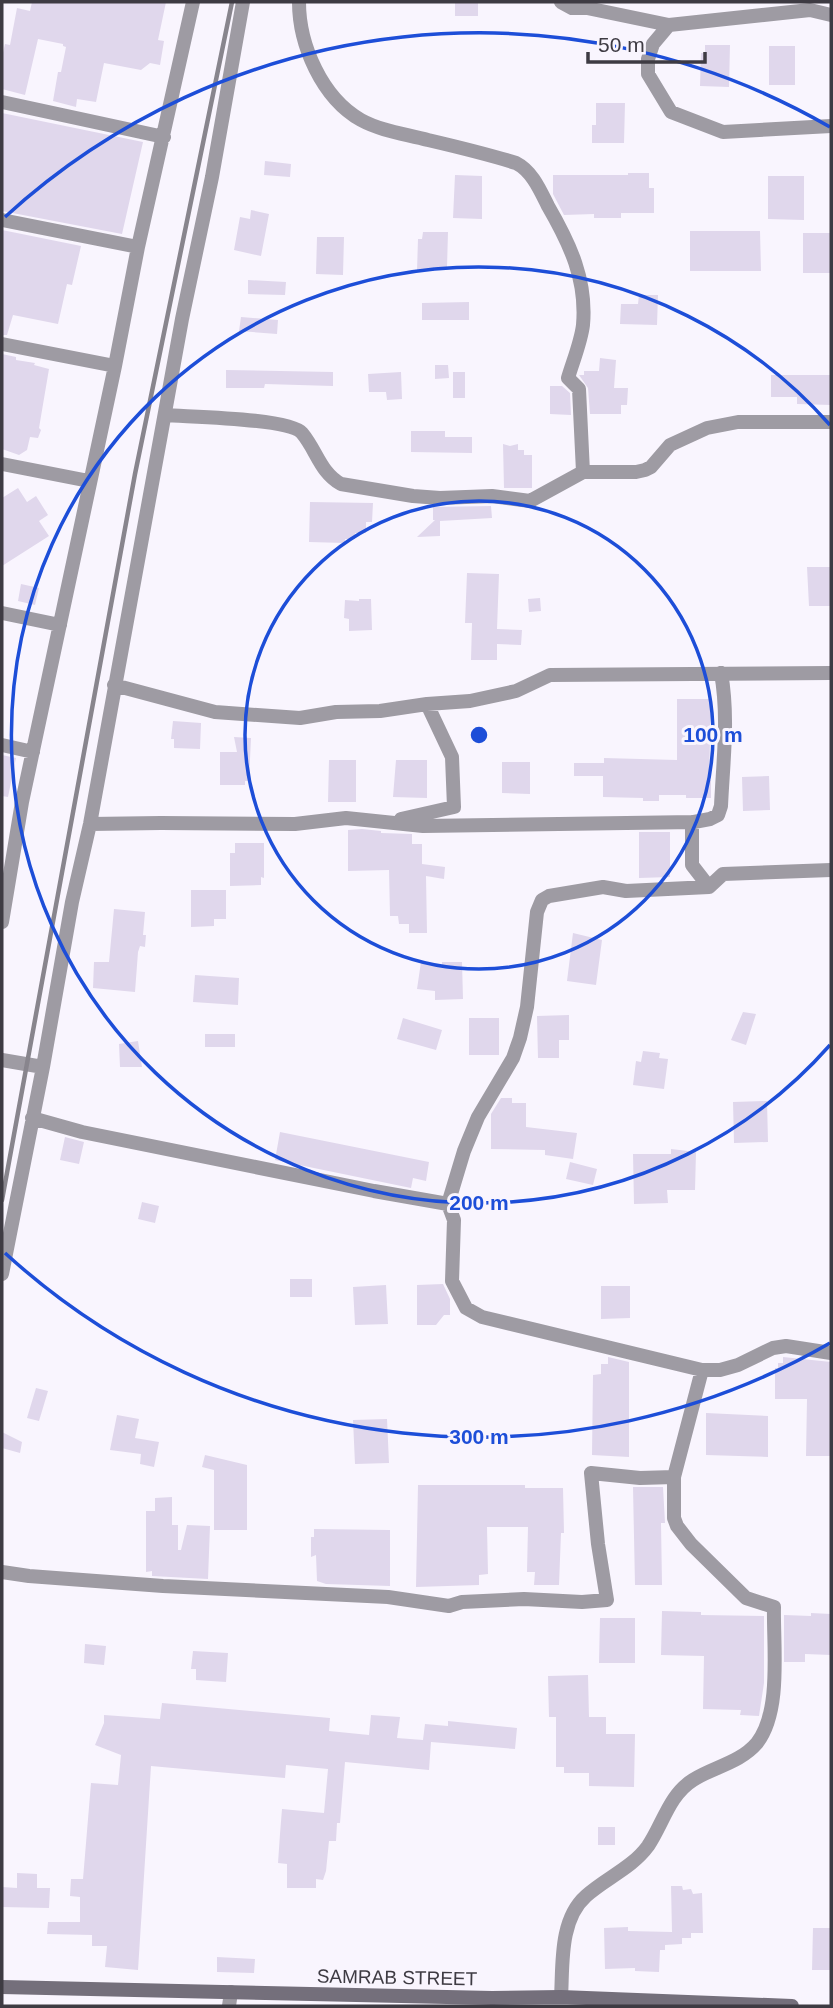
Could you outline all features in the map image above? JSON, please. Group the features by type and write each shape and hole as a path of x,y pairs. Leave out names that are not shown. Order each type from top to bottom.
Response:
{"street":[{"path":"2,922 7,868 192,2"},
{"path":"2,1274 72,902 90,824 243,2"},
{"path":"299,2 303,36 310,58 338,101 352,114 376,126 516,163 530,174 562,230 576,261 582,296 583,326 569,378 579,389 583,472"},
{"path":"561,2 572,8 587,8 669,25 810,10 831,15"},
{"path":"669,25 653,44 648,59 648,74 671,112 723,132 831,126"},
{"path":"2,102 164,137"},
{"path":"2,220 138,247"},
{"path":"2,344 115,366"},
{"path":"165,415 292,426 302,432 330,478 341,484 413,496 492,496 530,501 583,472 645,470 651,467 670,445 717,426 738,422 831,422"},
{"path":"2,464 89,481"},
{"path":"2,613 60,625"},
{"path":"90,824 295,824 346,818 423,826 692,822 710,819 718,815 721,806 725,744 725,696 721,673"},
{"path":"114,685 215,712 300,718 336,712 470,701 516,691 550,675 831,674"},
{"path":"386,822 454,807 452,757 427,704"},
{"path":"2,744 33,752"},
{"path":"692,822 692,865 709,887"},
{"path":"831,870 723,874 709,887 626,891 603,887 549,896 542,900 537,912 527,1007 520,1038 513,1058 478,1117 464,1150 448,1204 454,1220 452,1281 466,1308 482,1317 702,1370 729,1367 786,1346 831,1353"},
{"path":"2,1060 43,1067"},
{"path":"32,1118 110,1138 448,1204"},
{"path":"561,1997 564,1945 576,1908 585,1897 637,1858 648,1845 676,1796 693,1780 738,1758 757,1742 766,1723 772,1699 775,1674 774,1607 746,1598 691,1544 674,1518 674,1477 702,1370"},
{"path":"2,1572 163,1586 380,1597 449,1606 462,1602 524,1598 582,1602 607,1600 591,1473 640,1478 674,1477"},
{"name":"SAMRAB STREET","path":"2,1987 230,1999 496,2002 561,1997 792,2006"}],"building":[{"path":"32,2 166,2 158,40 164,41 160,65 150,63 141,70 104,63 96,102 77,99 76,107 53,101 66,47 38,39 25,95 2,89 2,57 5,44 10,45 17,8 30,11"},
{"path":"455,2 478,2 478,16 455,16"},
{"path":"705,45 730,45 729,87 700,86 701,53 705,53"},
{"path":"769,46 795,46 795,85 769,85"},
{"path":"596,103 625,103 624,143 592,143 592,125 596,125"},
{"path":"2,113 143,142 122,234 2,211"},
{"path":"265,161 291,164 290,177 264,175"},
{"path":"649,173 649,188 654,188 654,213 621,213 621,218 594,218 594,214 564,215 553,194 553,175"},
{"path":"455,175 482,176 482,219 453,218"},
{"path":"768,176 804,176 804,220 768,219"},
{"path":"251,210 269,214 261,256 234,250 240,217 250,219"},
{"path":"2,230 81,246 72,285 67,284 58,324 13,315 7,335 2,335"},
{"path":"690,231 760,231 761,271 690,271"},
{"path":"423,232 448,232 447,267 434,267 434,271 417,271 418,239 422,239"},
{"path":"803,233 831,233 831,273 803,273"},
{"path":"317,237 344,237 343,275 316,274"},
{"path":"248,280 286,282 285,295 248,294"},
{"path":"639,295 658,295 657,325 620,324 621,304 638,304"},
{"path":"469,302 469,320 422,320 422,303"},
{"path":"241,317 278,320 277,334 239,331"},
{"path":"2,354 49,369 39,428 41,430 38,438 30,437 27,450 19,455 2,449"},
{"path":"600,358 616,360 614,388 628,388 627,405 621,405 621,414 590,414 588,388 579,375 584,375 584,371 599,371"},
{"path":"435,365 448,365 449,378 435,379"},
{"path":"226,370 333,372 333,386 265,384 264,388 226,388"},
{"path":"401,372 402,399 387,400 386,392 369,392 368,374"},
{"path":"453,372 465,372 465,398 453,398"},
{"path":"771,375 831,375 831,405 797,404 797,397 771,397"},
{"path":"550,386 562,386 570,393 571,415 550,414"},
{"path":"411,431 445,431 445,437 472,437 472,453 411,452"},
{"path":"503,444 518,444 518,450 524,450 524,455 532,455 532,488 504,488"},
{"path":"18,488 27,502 36,496 48,515 39,521 49,536 2,566 2,498"},
{"path":"310,502 373,503 372,522 366,522 366,533 355,533 355,539 345,539 345,543 309,542"},
{"path":"491,506 492,518 440,521 440,536 417,537 435,520 433,507"},
{"path":"807,567 831,567 831,606 809,606"},
{"path":"467,573 499,574 497,629 522,630 521,645 497,644 497,660 471,660 472,623 465,623"},
{"path":"21,584 39,588 35,605 18,601"},
{"path":"540,598 541,611 529,612 528,599"},
{"path":"371,599 372,630 349,631 349,619 344,618 345,600"},
{"path":"677,699 711,699 711,798 659,795 659,801 643,801 643,798 603,797 603,776 574,776 574,763 604,763 604,758 677,760"},
{"path":"173,721 201,723 200,749 174,748 174,739 171,739"},
{"path":"234,737 251,738 249,781 245,781 245,785 220,785 220,752 237,752"},
{"path":"2,755 16,758 8,797 2,796"},
{"path":"329,760 356,760 356,802 328,802"},
{"path":"396,760 427,760 427,798 393,797"},
{"path":"502,762 530,762 530,794 502,793"},
{"path":"769,776 770,810 743,811 742,777"},
{"path":"348,830 412,834 412,844 422,844 422,864 445,867 444,879 426,876 427,933 409,933 409,924 399,924 398,916 390,916 389,870 348,871"},
{"path":"639,832 670,832 670,877 639,878"},
{"path":"235,843 264,843 264,878 261,877 261,885 230,886 230,853 235,853"},
{"path":"191,890 226,890 226,919 214,919 214,926 191,927"},
{"path":"114,909 145,912 145,947 140,946 138,952 135,992 93,988 94,962 109,962"},
{"path":"573,933 602,940 596,985 567,981"},
{"path":"421,962 442,965 442,962 462,962 463,999 435,1000 435,991 417,989"},
{"path":"195,975 239,978 238,1005 193,1002"},
{"path":"743,1012 756,1014 746,1045 731,1040"},
{"path":"569,1015 569,1040 559,1040 559,1058 538,1058 537,1016"},
{"path":"403,1018 442,1030 436,1050 397,1039"},
{"path":"469,1018 499,1018 499,1055 469,1055"},
{"path":"205,1034 235,1034 235,1047 205,1047"},
{"path":"138,1041 142,1067 120,1067 119,1044"},
{"path":"643,1051 660,1053 659,1058 668,1059 664,1089 633,1085 636,1061 641,1062"},
{"path":"501,1098 512,1098 512,1103 526,1103 526,1127 577,1133 573,1159 545,1155 545,1150 491,1149 491,1114"},
{"path":"767,1101 768,1142 734,1143 733,1102"},
{"path":"280,1132 429,1162 426,1181 413,1178 411,1188 275,1160"},
{"path":"65,1137 84,1142 79,1164 60,1160"},
{"path":"671,1149 696,1152 695,1190 667,1190 668,1203 634,1204 633,1154 671,1154"},
{"path":"570,1162 597,1169 593,1185 566,1179"},
{"path":"142,1202 159,1206 155,1223 138,1219"},
{"path":"290,1279 312,1279 312,1297 290,1297"},
{"path":"443,1284 450,1299 450,1315 444,1315 436,1325 417,1325 417,1285"},
{"path":"386,1285 388,1324 355,1325 353,1287"},
{"path":"601,1286 630,1286 630,1318 601,1319"},
{"path":"608,1357 629,1362 629,1457 592,1455 593,1375 601,1374 601,1364 608,1364"},
{"path":"783,1357 831,1362 831,1456 806,1456 807,1399 775,1399 775,1368 778,1368 778,1363 783,1363"},
{"path":"36,1388 48,1391 39,1421 27,1418"},
{"path":"706,1413 768,1416 768,1457 706,1455"},
{"path":"117,1415 139,1419 135,1438 159,1442 154,1467 140,1464 141,1454 110,1450"},
{"path":"387,1419 389,1463 355,1464 353,1420"},
{"path":"2,1432 22,1442 20,1453 2,1448"},
{"path":"205,1455 247,1465 247,1530 214,1530 214,1470 202,1467"},
{"path":"418,1485 525,1485 525,1488 563,1488 564,1533 561,1533 559,1585 534,1585 535,1572 527,1572 528,1527 487,1527 488,1574 479,1575 479,1585 416,1587"},
{"path":"633,1487 663,1487 665,1523 661,1523 662,1585 635,1585"},
{"path":"172,1497 172,1525 178,1525 178,1550 181,1550 187,1525 210,1526 208,1579 152,1576 152,1571 146,1572 146,1511 155,1511 155,1498"},
{"path":"314,1529 390,1530 390,1586 326,1584 317,1581 316,1555 311,1557 311,1537 314,1537"},
{"path":"662,1611 764,1616 764,1683 759,1716 740,1715 741,1710 703,1709 704,1656 661,1655"},
{"path":"811,1613 831,1614 831,1655 805,1654 805,1662 784,1662 784,1615 811,1616"},
{"path":"600,1618 635,1618 635,1663 599,1663"},
{"path":"85,1644 106,1646 104,1665 84,1663"},
{"path":"193,1651 228,1653 226,1682 196,1680 196,1669 191,1669"},
{"path":"588,1675 589,1717 606,1717 606,1734 635,1734 634,1787 589,1786 589,1773 564,1773 564,1767 556,1767 556,1717 549,1717 548,1676"},
{"path":"162,1703 330,1718 329,1731 369,1735 371,1715 400,1717 397,1738 423,1740 425,1724 448,1726 448,1721 517,1728 515,1749 431,1742 429,1770 345,1762 336,1841 329,1841 326,1871 323,1880 316,1879 316,1888 287,1888 287,1864 278,1863 282,1809 324,1813 328,1769 286,1765 285,1778 151,1766 138,1970 105,1967 107,1946 92,1946 92,1935 47,1934 48,1922 80,1922 80,1897 70,1896 71,1879 83,1879 91,1783 118,1785 121,1755 95,1745 104,1723 104,1715 160,1719"},
{"path":"598,1827 615,1827 615,1845 598,1845"},
{"path":"17,1873 37,1874 37,1888 50,1888 49,1908 2,1907 2,1887 17,1888"},
{"path":"671,1886 682,1886 683,1890 691,1889 693,1894 702,1893 703,1933 691,1933 691,1938 682,1938 682,1944 665,1945 665,1950 660,1950 659,1972 635,1971 635,1968 605,1969 604,1928 628,1927 628,1931 672,1932"},
{"path":"813,1928 831,1928 831,1970 812,1970"},
{"path":"217,1957 255,1959 254,1973 217,1972"}],"railway":[{"path":"2,1200 135,474 232,2"}]}
